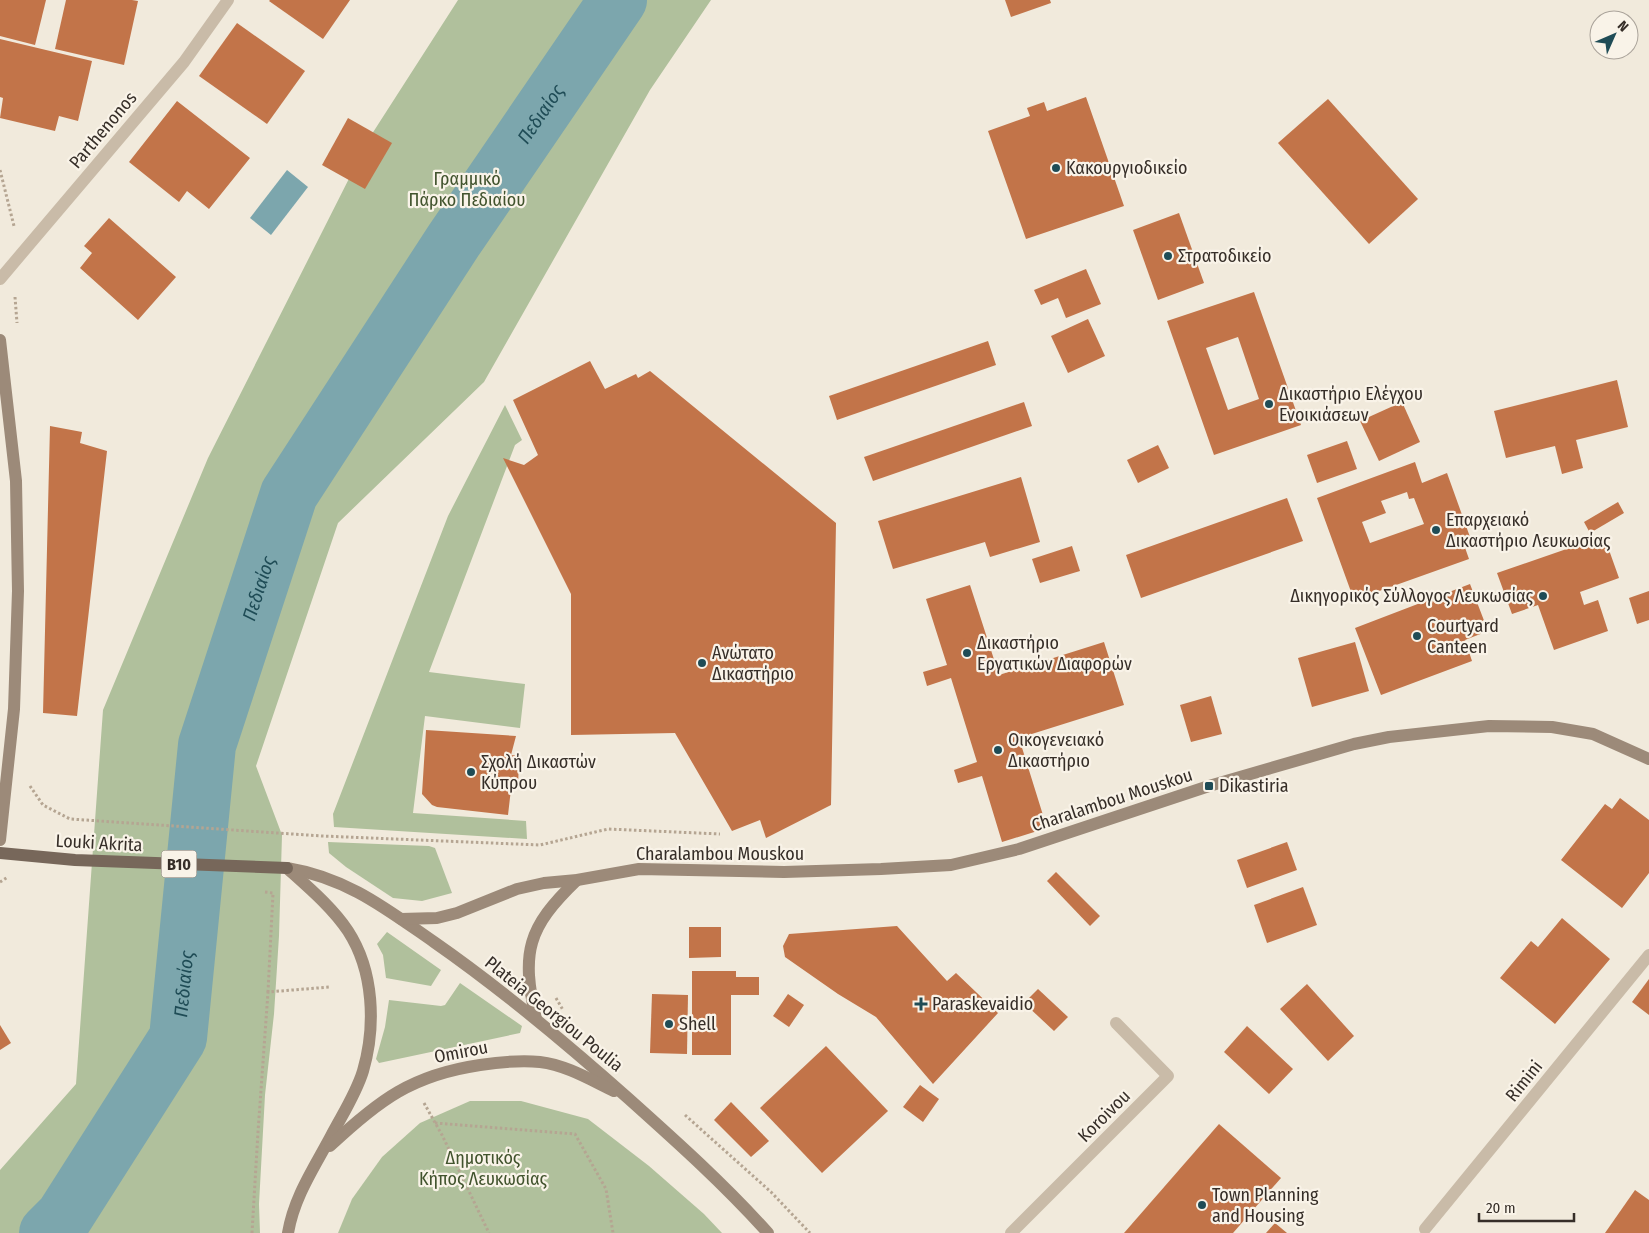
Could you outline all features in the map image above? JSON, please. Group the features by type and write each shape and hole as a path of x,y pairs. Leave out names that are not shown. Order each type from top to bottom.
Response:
{"main road":[{"path":"0,340 16,481 18,591 14,709 0,840"},
{"name":"Charalambou Mouskou","path":"401,919 444,916 476,906 496,896 517,889 544,883 577,880 639,869 784,872 881,869 951,864 1019,849 1209,786 1354,744 1389,736 1489,726 1552,727 1593,734 1649,759"},
{"name":"Louki Akrita","path":"0,853 76,860 284,868"},
{"name":"Plateia Georgiou Poulia","path":"284,868 310,872 333,879 377,902 468,965 536,1019 664,1130 768,1233"},
{"name":"Omirou","path":"284,868 333,912 348,931 366,971 370,1019 369,1045 362,1072 350,1100 304,1184 291,1215 288,1233"},
{"path":"536,1019 529,980 532,940 539,923 577,880"},
{"name":"Omirou","path":"320,1156 354,1123 381,1102 413,1083 430,1076 462,1068 508,1061 542,1062 571,1071 628,1098"}],"street":[{"name":"Parthenonos","path":"0,279 184,62 228,0"},
{"name":"Rimini","path":"1425,1229 1649,955"},
{"name":"Koroivou","path":"1011,1233 1168,1076 1116,1023"}],"path":[{"path":"70,819 322,836 540,845 608,829 720,834"},
{"path":"252,1233 273,893 264,892"},
{"path":"268,992 330,987"},
{"path":"553,992 565,1014"},
{"path":"413,1083 435,1123 489,1233"},
{"path":"682,1113 771,1192 810,1233"},
{"path":"435,1123 575,1134 606,1189 613,1233"}],"green space":[{"name":"Γραμμικό Πάρκο Πεδιαίου","path":"458,0 711,0 650,90 484,382 338,523 256,766 282,835 279,936 274,1014 265,1095 259,1204 260,1233 0,1233 0,1170 76,1084 103,710 208,458 370,137"},
{"path":"505,405 522,440 515,445 429,672 525,684 520,728 425,716 413,813 526,821 527,839 334,827 333,814 448,516"},
{"path":"328,842 429,846 435,848 452,893 422,901 393,898 346,867 329,853"},
{"path":"387,932 441,970 431,986 386,978 383,955 377,944"},
{"path":"460,983 522,1026 520,1033 379,1063 376,1059 385,1027 389,1000 441,1006 445,1005"},
{"name":"Δημοτικός Κήπος Λευκωσίας","path":"470,1101 521,1101 588,1119 649,1166 704,1214 722,1233 338,1233 352,1199 382,1157 420,1123"}],"water":[{"path":"287,170 308,187 271,235 250,218"}],"building":[{"path":"0,0 46,0 35,45 0,36"},
{"path":"66,0 138,1 124,65 55,49"},
{"path":"270,0 350,0 323,39"},
{"path":"1005,0 1050,0 1051,3 1011,17"},
{"path":"237,23 305,71 267,124 199,76"},
{"path":"0,39 92,61 78,121 59,116 55,131 0,118 3,98 0,97"},
{"name":"Κακουργιοδικείο","path":"1086,97 1124,206 1026,239 988,131 1030,116 1027,108 1044,102 1047,111"},
{"path":"1328,99 1418,199 1369,244 1278,143"},
{"path":"177,101 250,158 209,209 187,191 179,202 129,162"},
{"path":"348,118 392,143 365,189 322,165"},
{"name":"Στρατοδικείο","path":"1179,213 1204,283 1158,300 1133,230"},
{"path":"109,218 176,277 138,320 80,268 92,253 84,246"},
{"path":"1086,269 1101,304 1066,318 1058,298 1041,305 1034,290"},
{"path":"1254,292 1301,425 1214,455 1167,321","holes":["1238,337 1259,399 1228,410 1206,348"]},
{"path":"1088,319 1105,356 1068,373 1051,336"},
{"path":"988,341 996,365 837,420 829,396"},
{"name":"Ανώτατο Δικαστήριο","path":"590,361 605,389 636,374 638,378 650,371 836,523 831,805 766,838 760,820 732,831 675,733 571,735 571,594 503,458 524,465 538,455 513,400"},
{"path":"1617,380 1628,427 1576,440 1583,468 1562,474 1555,446 1506,458 1494,411"},
{"path":"1024,402 1032,426 873,481 864,457"},
{"path":"1402,402 1420,442 1379,461 1360,421"},
{"path":"50,426 82,432 80,443 107,451 77,716 43,713"},
{"path":"1347,441 1357,469 1317,483 1307,455"},
{"path":"1158,445 1169,468 1138,483 1127,460"},
{"name":"Επαρχειακό Δικαστήριο Λευκωσίας","path":"1415,462 1422,483 1447,473 1470,537 1462,539 1469,559 1354,600 1317,498","holes":["1407,492 1409,499 1414,498 1424,524 1370,543 1362,522 1386,513 1381,501"]},
{"path":"1021,477 1040,542 990,557 985,542 893,569 878,521"},
{"path":"1287,498 1303,541 1141,598 1126,555"},
{"path":"1618,502 1624,513 1590,533 1584,522"},
{"name":"Δικηγορικός Σύλλογος Λευκωσίας","path":"1604,536 1619,578 1580,592 1584,605 1598,600 1608,631 1554,650 1538,605 1512,614 1497,573"},
{"path":"1072,546 1080,571 1040,583 1032,559"},
{"name":"Courtyard Canteen","path":"1470,584 1488,631 1465,640 1472,661 1381,695 1355,628"},
{"path":"970,585 999,675 1104,642 1124,705 1019,738 1047,828 1002,842 982,776 958,783 954,770 977,762 951,678 927,686 923,672 947,665 926,599"},
{"path":"1649,591 1649,620 1637,624 1629,598"},
{"path":"1355,642 1369,691 1312,707 1298,658"},
{"path":"1211,696 1222,734 1191,742 1180,705"},
{"name":"Σχολή Δικαστών Κύπρου","path":"426,730 516,736 511,755 519,756 518,789 511,789 508,815 432,805 422,794"},
{"path":"1620,798 1649,820 1649,873 1622,908 1561,860 1605,804 1612,809"},
{"path":"1287,842 1297,870 1247,888 1237,860"},
{"path":"1056,872 1100,916 1090,926 1047,881"},
{"path":"1303,887 1317,925 1267,943 1254,905"},
{"path":"1562,918 1610,959 1555,1024 1500,978 1531,941 1538,947"},
{"name":"Paraskevaidio","path":"897,926 947,981 956,973 998,1013 933,1084 876,1017 838,994 785,957 783,946 789,934"},
{"path":"689,927 721,927 721,957 689,958"},
{"path":"692,971 736,971 736,977 759,977 759,995 731,995 731,1055 692,1055"},
{"path":"1649,979 1649,1015 1632,1002"},
{"path":"1307,984 1354,1036 1328,1061 1280,1009"},
{"path":"1038,989 1068,1017 1054,1031 1024,1003"},
{"name":"Shell","path":"652,994 688,995 687,1054 650,1053"},
{"path":"788,994 804,1005 789,1027 773,1016"},
{"path":"0,1025 11,1043 0,1050"},
{"path":"1247,1026 1293,1069 1269,1094 1224,1052"},
{"path":"826,1046 888,1111 822,1173 760,1108"},
{"path":"920,1085 939,1099 923,1122 903,1107"},
{"path":"731,1102 769,1141 751,1157 714,1120"},
{"name":"Town Planning and Housing","path":"1219,1124 1281,1178 1233,1233 1124,1233"},
{"path":"1635,1190 1649,1200 1649,1233 1605,1233"},
{"name":"Town Planning and Housing","path":"1275,1223 1287,1233 1266,1233"}],"waterway":[{"name":"Πεδιαίος","path":"48,1233 64,1217 178,1038 207,745 289,494 454,240 618,0"}],"place":[{"name":"Κακουργιοδικείο","path":"1056,168"},
{"name":"Στρατοδικείο","path":"1168,256"},
{"name":"Δικαστήριο Ελέγχου Ενοικιάσεων","path":"1269,404"},
{"name":"Επαρχειακό Δικαστήριο Λευκωσίας","path":"1436,530"},
{"name":"Δικηγορικός Σύλλογος Λευκωσίας","path":"1543,596"},
{"name":"Courtyard Canteen","path":"1417,636"},
{"name":"Δικαστήριο Εργατικών Διαφορών","path":"967,653"},
{"name":"Ανώτατο Δικαστήριο","path":"702,663"},
{"name":"Οικογενειακό Δικαστήριο","path":"998,750"},
{"name":"Σχολή Δικαστών Κύπρου","path":"471,772"},
{"name":"Dikastiria","path":"1209,786"},
{"name":"Paraskevaidio","path":"921,1004"},
{"name":"Shell","path":"669,1024"},
{"name":"Town Planning and Housing","path":"1202,1205"}]}
